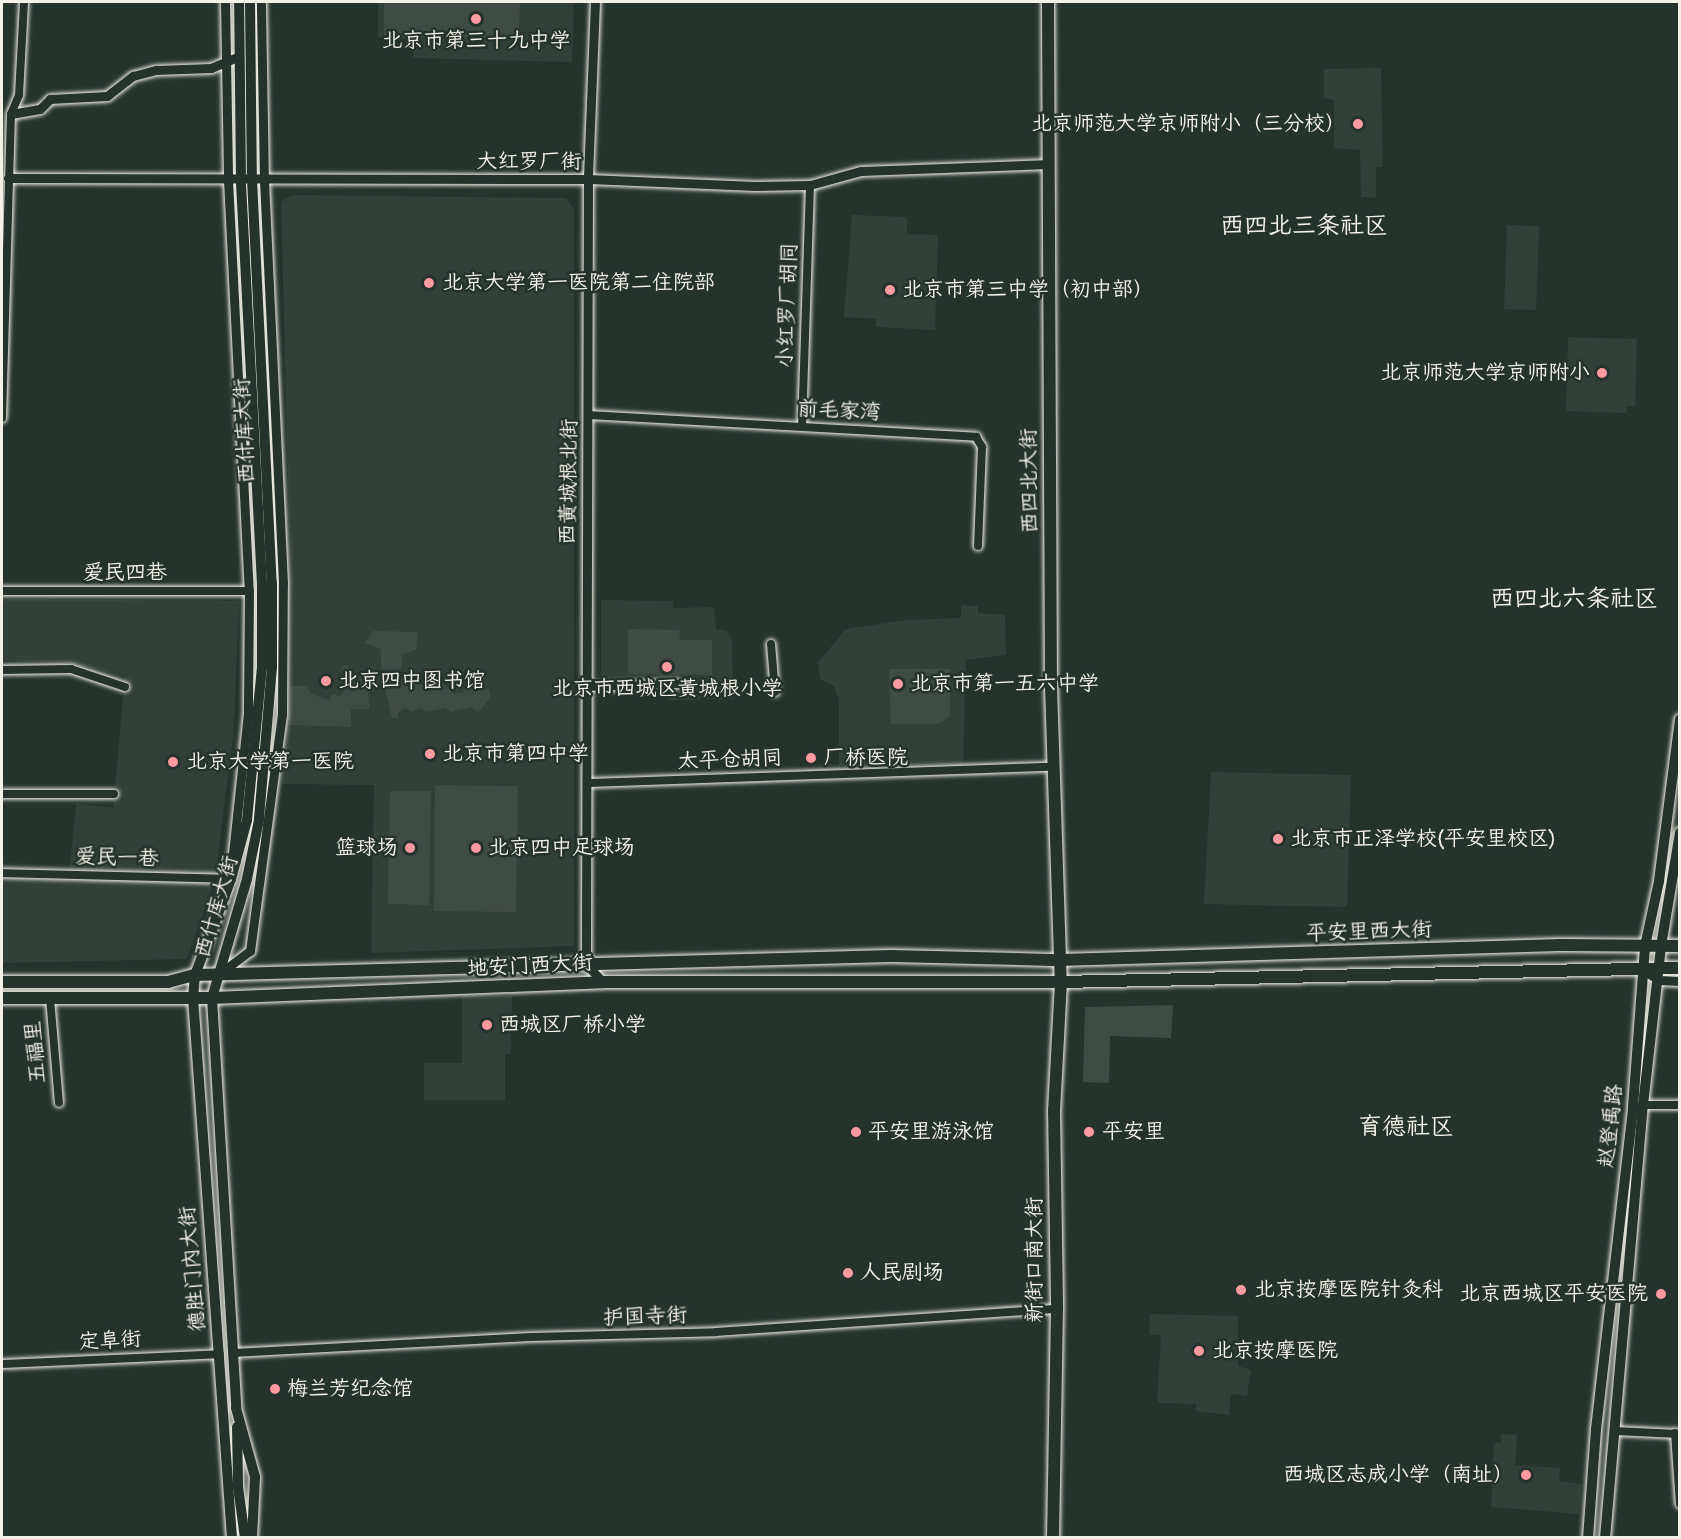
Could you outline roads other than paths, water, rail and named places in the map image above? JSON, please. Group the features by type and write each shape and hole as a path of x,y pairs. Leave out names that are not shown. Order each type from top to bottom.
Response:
{"main road":[{"name":"西什库大街","path":"218,975 247,879 259,820 272,678 272,584 239,56 239,2"},
{"name":"西什库大街","path":"193,998 195,975 231,879 248,820 262,668 262,584 247,180 250,2"},
{"name":"西四北大街","path":"1048,2 1053,767 1060,960"},
{"name":"赵登禹路","path":"1588,1538 1596,1429 1633,1107 1645,946 1659,881 1680,719"},
{"name":"赵登禹路","path":"1605,1538 1643,1105 1661,946 1680,833"},
{"name":"平安里西大街","path":"1060,960 1680,946"},
{"name":"地安门西大街","path":"2,982 168,982 195,975 891,956 1060,960"},
{"name":"新街口南大街","path":"1053,1538 1057,1309 1054,1110 1061,982 1060,960"},
{"name":"平安里西大街","path":"1061,982 1643,970 1659,974 1680,968"},
{"name":"德胜门内大街","path":"218,975 212,998 236,1408 238,1487 245,1538"},
{"name":"地安门西大街","path":"2,998 212,998 603,982 1061,982"},
{"name":"德胜门内大街","path":"193,998 232,1538"},
{"path":"216,1314 231,1314"},
{"path":"220,1354 233,1353"},
{"name":"德胜门内大街","path":"236,1408 255,1478 252,1538"},
{"path":"223,1409 236,1408"}],"street":[{"path":"2,418 8,178 6,114 19,95 24,2"},
{"name":"西什库大街","path":"225,2 228,180 249,591 248,713 231,879"},
{"name":"西什库大街","path":"218,975 250,951 282,715 283,583 264,180 261,2"},
{"name":"西黄城根北街","path":"586,964 588,179 595,2"},
{"path":"6,114 40,110 51,99 107,96 133,76 156,70 211,68 239,56"},
{"name":"大红罗厂街","path":"8,178 588,179 810,185 861,171 1049,164"},
{"name":"小红罗厂胡同","path":"802,427 810,185"},
{"name":"前毛家湾","path":"588,415 976,437 982,447 978,546"},
{"name":"爱民四巷","path":"2,591 249,591"},
{"path":"771,644 775,692"},
{"path":"2,669 71,669 125,687"},
{"path":"587,687 678,684"},
{"name":"太平仓胡同","path":"587,783 1053,767"},
{"path":"2,794 114,794"},
{"name":"爱民一巷","path":"2,873 231,879"},
{"path":"586,964 603,982"},
{"path":"1659,974 1680,981"},
{"name":"五福里","path":"50,998 59,1103"},
{"path":"1643,1105 1680,1105"},
{"name":"护国寺街","path":"233,1353 531,1336 728,1331 1057,1309"},
{"name":"定阜街","path":"2,1364 220,1354"},
{"path":"1615,1431 1677,1433 1680,1504"}],"place":[{"name":"北京市第三十九中学","path":"476,19"},
{"name":"北京师范大学京师附小（三分校）","path":"1358,124"},
{"name":"北京大学第一医院第二住院部","path":"429,283"},
{"name":"北京市第三中学（初中部）","path":"890,290"},
{"name":"北京师范大学京师附小","path":"1602,373"},
{"name":"北京市西城区黄城根小学","path":"667,667"},
{"name":"北京四中图书馆","path":"326,681"},
{"name":"北京市第一五六中学","path":"898,684"},
{"name":"北京市第四中学","path":"430,754"},
{"name":"厂桥医院","path":"811,758"},
{"name":"北京大学第一医院","path":"173,762"},
{"name":"北京市正泽学校(平安里校区)","path":"1278,839"},
{"name":"篮球场","path":"410,848"},
{"name":"北京四中足球场","path":"476,848"},
{"name":"西城区厂桥小学","path":"487,1025"},
{"name":"平安里游泳馆","path":"856,1132"},
{"name":"平安里","path":"1089,1132"},
{"name":"人民剧场","path":"848,1273"},
{"name":"北京按摩医院针灸科","path":"1241,1290"},
{"name":"北京西城区平安医院","path":"1661,1294"},
{"name":"北京按摩医院","path":"1199,1351"},
{"name":"梅兰芳纪念馆","path":"275,1389"},
{"name":"西城区志成小学（南址）","path":"1526,1475"}],"district":[{"name":"西四北三条社区","path":"1304,226"},
{"name":"西四北六条社区","path":"1574,599"},
{"name":"育德社区","path":"1406,1127"}]}
